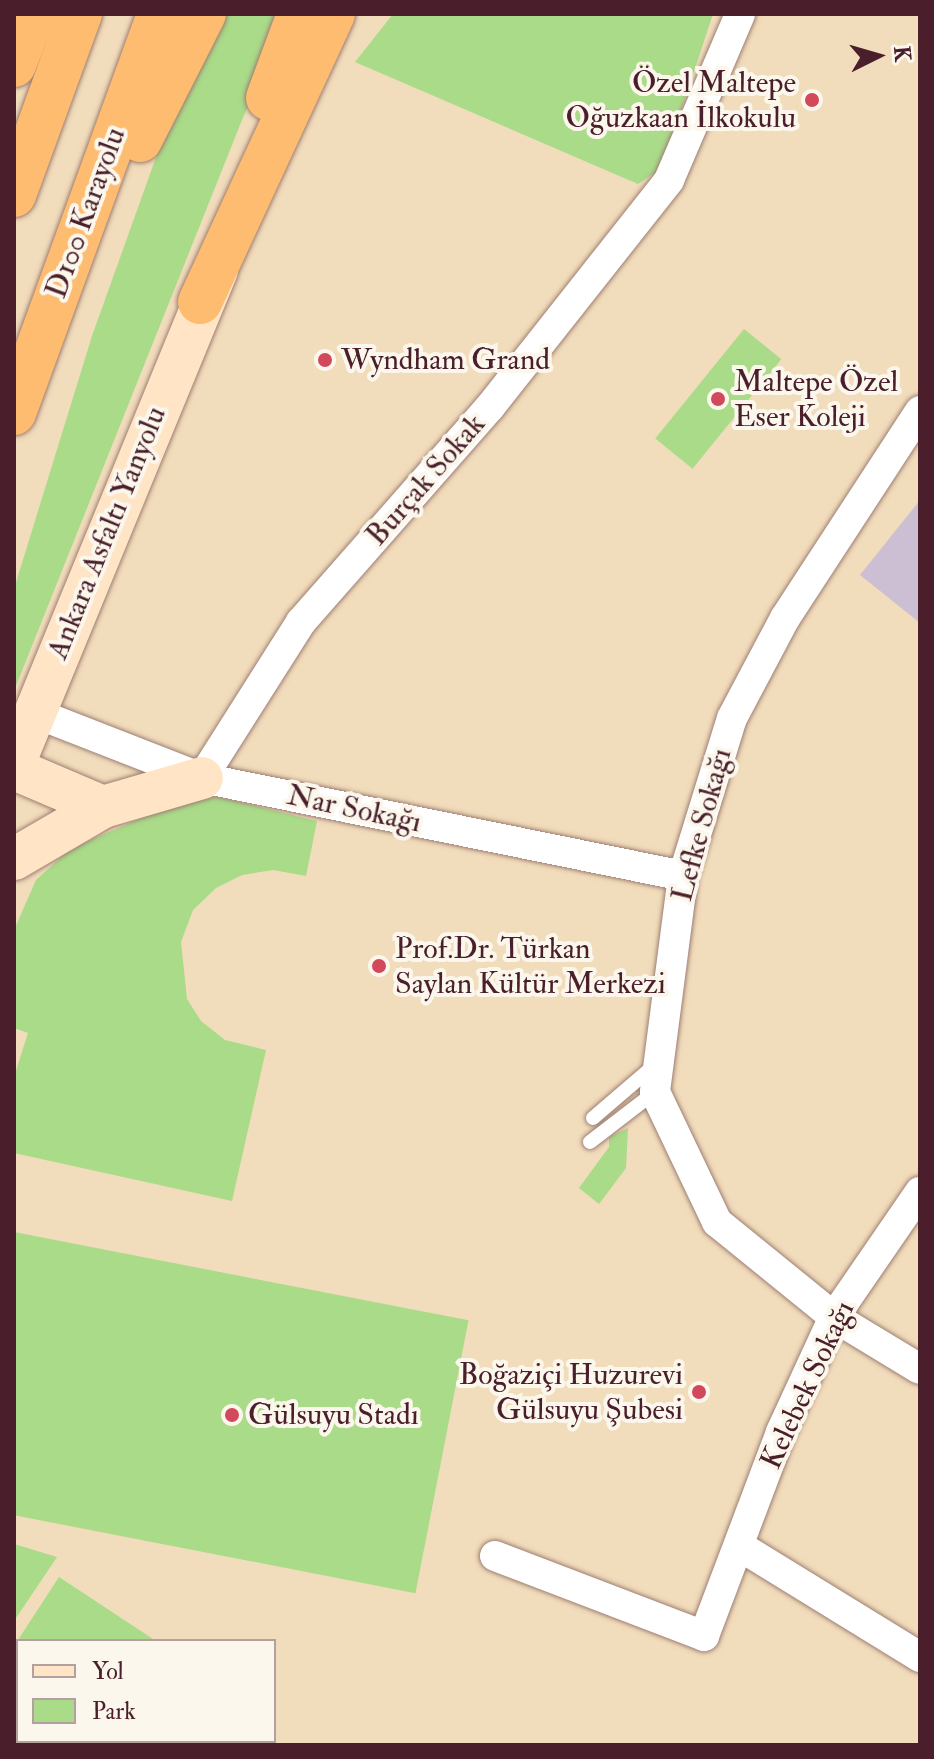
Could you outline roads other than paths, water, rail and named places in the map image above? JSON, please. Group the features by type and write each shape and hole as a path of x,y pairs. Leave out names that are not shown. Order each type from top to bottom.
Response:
{"highway":[{"path":"14,65 34,14"},
{"path":"14,195 80,14"},
{"name":"D100 Karayolu","path":"17,402 159,14"},
{"path":"17,402 204,14"},
{"path":"200,302 299,14"},
{"path":"200,302 333,14"}],"main road":[{"name":"Ankara Asfaltı Yanyolu","path":"14,767 200,302 350,14"},
{"path":"14,767 103,807"},
{"path":"14,859 103,807 202,778"}],"street":[{"name":"Burçak Sokak","path":"202,778 301,622 490,407 669,180 740,14"},
{"name":"Lefke Sokağı","path":"656,1078 683,876 732,718 785,618 916,426"},
{"name":"Nar Sokağı","path":"35,713 202,778 683,876"},
{"path":"656,1078 717,1222 834,1317 920,1369"},
{"name":"Kelebek Sokağı","path":"495,1556 704,1636 741,1547 781,1432 834,1317 920,1192"},
{"path":"741,1547 920,1657"}],"lane":[{"path":"593,1118 656,1078"},
{"path":"590,1142 656,1078"}],"place":[{"name":"Özel Maltepe Oğuzkaan İlkokulu","path":"812,100"},
{"name":"Wyndham Grand","path":"325,360"},
{"name":"Maltepe Özel Eser Koleji","path":"718,399"},
{"name":"Prof.Dr. Türkan Saylan Kültür Merkezi","path":"379,966"},
{"name":"Boğaziçi Huzurevi Gülsuyu Şubesi","path":"699,1392"},
{"name":"Gülsuyu Stadı","path":"232,1415"}]}
